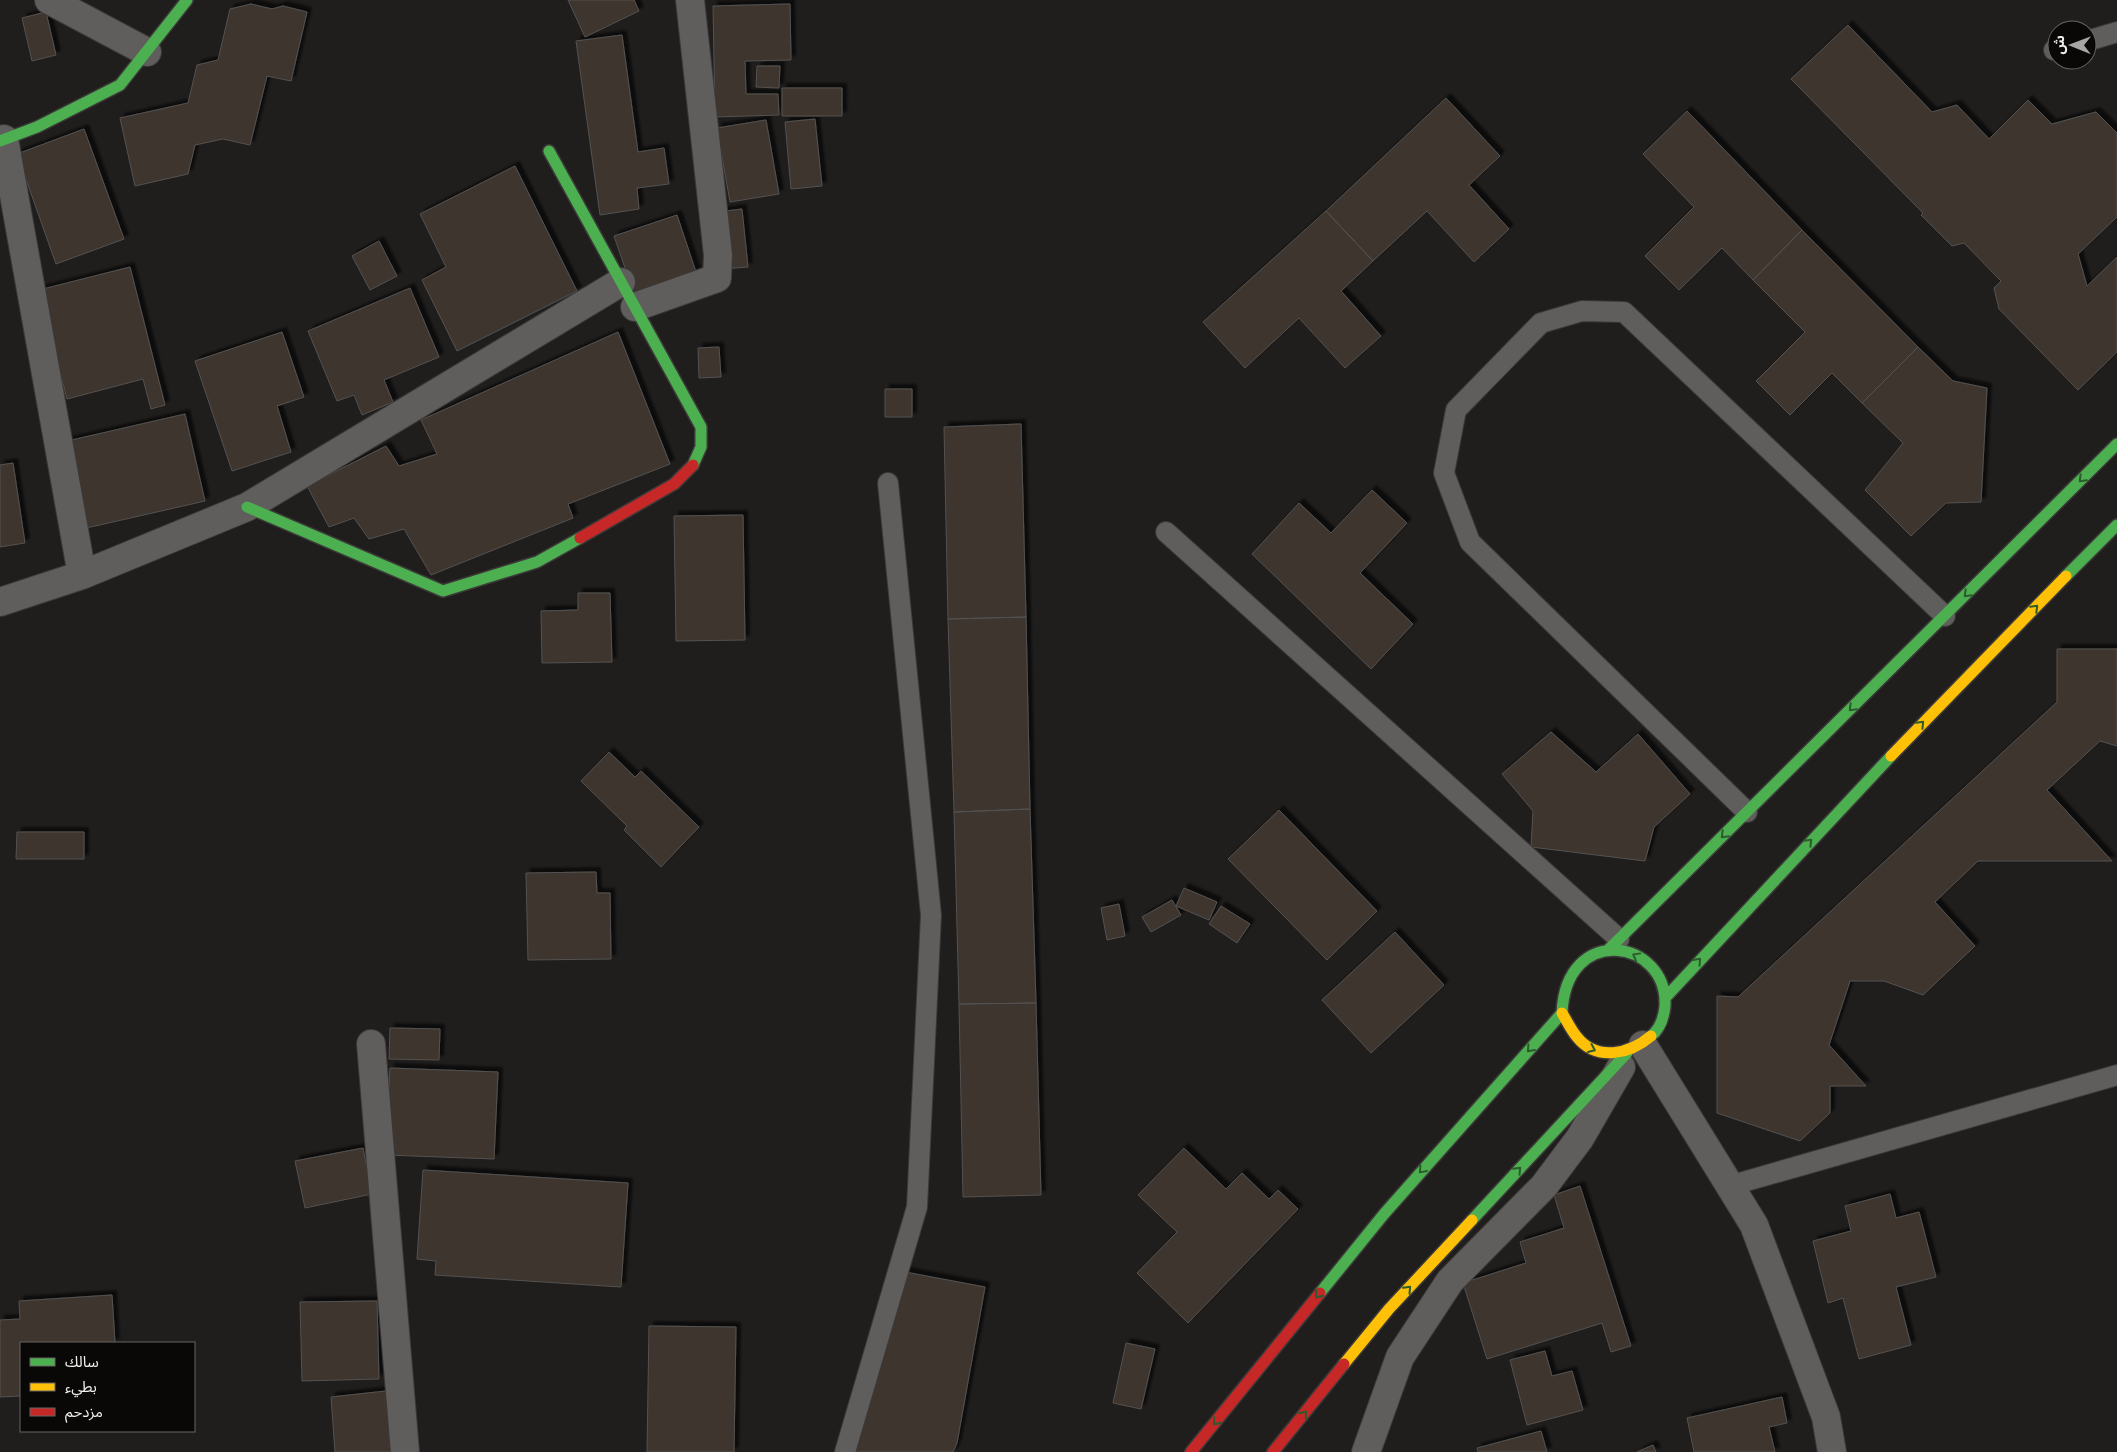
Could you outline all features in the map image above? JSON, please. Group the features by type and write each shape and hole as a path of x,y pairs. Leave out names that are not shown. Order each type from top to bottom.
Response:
{"main road":[{"path":"2,140 37,128 120,86 187,0"},
{"path":"246,507 443,591 537,562 674,484 693,465 701,447 701,428 549,150"},
{"path":"1634,1050 1601,1053 1584,1045 1569,1030 1562,1013 1562,995 1573,970 1587,957 1614,944 2117,444"},
{"path":"1666,997 1749,904 1965,678 2117,526"},
{"path":"1273,1452 1389,1309 1634,1050 1656,1032 1664,1016 1666,997 1661,980 1650,964 1614,944"},
{"path":"1191,1452 1384,1214 1562,1013"}],"street":[{"path":"49,0 147,52"},
{"path":"635,307 717,278 718,255 690,0"},
{"path":"2,140 82,575"},
{"path":"0,602 82,575 246,507 621,282"},
{"path":"371,1044 405,1452"},
{"path":"1366,1452 1400,1357 1450,1281 1544,1186 1580,1138 1634,1050 1730,1186 1754,1225 1826,1417 1832,1452"}],"lane":[{"path":"2097,37 2117,32"},
{"path":"1747,812 1470,542 1444,473 1456,410 1541,323 1582,312 1624,312 1945,616"},
{"path":"845,1452 917,1207 930,924 888,483"},
{"path":"1166,532 1614,944"},
{"path":"1730,1186 2117,1075"}],"building":[{"path":"568,0 634,0 639,11 585,37"},
{"path":"251,4 272,9 283,6 307,12 291,81 267,76 250,145 223,139 195,145 188,174 135,186 120,118 188,103 197,65 218,60 230,9"},
{"path":"790,4 791,60 745,61 746,94 778,94 779,115 715,117 713,6"},
{"path":"46,12 56,55 32,61 22,18"},
{"path":"1848,25 1932,112 1957,105 1989,139 2028,100 2052,124 2096,112 2117,133 2117,217 2078,254 2087,286 2117,257 2117,352 2078,390 1999,309 1994,288 2001,281 1964,243 1952,246 1921,215 1923,213 1791,79"},
{"path":"622,35 638,152 664,148 669,184 637,188 639,209 600,215 576,41"},
{"path":"757,66 780,66 779,88 756,87"},
{"path":"782,88 842,88 842,116 782,116"},
{"path":"1446,98 1500,156 1469,185 1509,229 1474,262 1427,211 1373,261 1326,211"},
{"path":"1687,111 1802,230 1753,280 1722,248 1679,290 1645,256 1694,207 1643,154"},
{"path":"815,119 822,186 791,189 785,122"},
{"path":"766,120 779,194 730,202 717,128"},
{"path":"84,129 124,239 56,264 17,154"},
{"path":"515,166 577,291 457,351 422,280 446,267 420,214"},
{"path":"742,209 748,267 724,269 718,212"},
{"path":"1326,211 1373,261 1341,291 1381,336 1345,368 1299,318 1245,368 1203,322"},
{"path":"677,215 698,278 636,300 614,236"},
{"path":"1802,230 1918,347 1862,403 1832,373 1790,415 1756,381 1805,332 1753,280"},
{"path":"379,241 397,276 370,290 352,256"},
{"path":"130,267 165,405 151,409 143,379 67,399 39,290"},
{"path":"410,288 439,357 384,380 393,402 362,415 354,395 337,401 308,331"},
{"path":"282,332 304,397 277,406 291,452 232,471 195,361"},
{"path":"618,332 670,464 568,504 573,518 431,575 404,529 369,539 354,518 329,527 307,486 386,446 399,466 437,454 421,420"},
{"path":"719,347 721,377 699,378 698,348"},
{"path":"1918,347 1953,381 1987,388 1981,502 1946,503 1911,536 1865,490 1903,443 1862,403"},
{"path":"885,389 912,389 912,417 885,417"},
{"path":"185,414 205,501 82,529 63,442"},
{"path":"1021,424 1026,617 948,619 944,427"},
{"path":"13,463 25,543 0,547 0,465"},
{"path":"1372,490 1407,523 1360,573 1413,624 1371,669 1252,554 1299,503 1331,533"},
{"path":"743,515 745,640 676,641 674,516"},
{"path":"578,593 610,593 612,662 542,663 541,611 578,610"},
{"path":"1026,617 1030,809 954,812 948,619"},
{"path":"2057,649 2117,649 2117,746 2100,741 2047,790 2112,861 1978,861 1935,902 1975,946 1923,995 1884,981 1850,981 1829,1045 1866,1086 1830,1086 1830,1113 1800,1141 1717,1113 1717,996 1738,997 2057,702"},
{"path":"1551,732 1596,772 1638,734 1690,794 1654,827 1645,861 1531,847 1533,811 1502,774"},
{"path":"609,752 635,777 641,771 699,827 661,867 624,830 627,826 581,781"},
{"path":"1030,809 1036,1003 959,1004 954,812"},
{"path":"1279,810 1377,911 1327,960 1228,859"},
{"path":"17,832 84,832 84,859 16,859"},
{"path":"596,872 597,893 610,893 611,959 528,960 526,873"},
{"path":"1184,888 1217,902 1209,920 1176,906"},
{"path":"1172,900 1181,915 1151,932 1142,917"},
{"path":"1119,904 1125,936 1107,940 1101,908"},
{"path":"1221,906 1250,924 1237,943 1209,924"},
{"path":"1395,932 1444,985 1371,1053 1322,1000"},
{"path":"1036,1003 1041,1195 963,1197 959,1004"},
{"path":"390,1028 440,1029 439,1060 389,1059"},
{"path":"390,1068 498,1072 494,1159 386,1155"},
{"path":"363,1148 372,1194 305,1208 295,1161"},
{"path":"1184,1148 1226,1189 1242,1173 1269,1199 1278,1190 1298,1209 1188,1323 1137,1273 1177,1232 1138,1195"},
{"path":"423,1170 628,1183 621,1287 435,1275 436,1261 417,1259"},
{"path":"1580,1186 1631,1346 1611,1352 1602,1323 1487,1359 1463,1283 1526,1263 1520,1242 1564,1228 1554,1195"},
{"path":"1890,1194 1896,1218 1919,1212 1936,1277 1896,1287 1911,1345 1859,1359 1843,1298 1828,1303 1813,1241 1851,1231 1845,1206"},
{"path":"905,1272 985,1287 957,1443 953,1452 845,1452 861,1362"},
{"path":"112,1295 115,1342 20,1342 20,1396 0,1397 0,1320 20,1319 19,1301"},
{"path":"377,1301 379,1379 302,1381 300,1302"},
{"path":"649,1326 736,1327 734,1452 647,1452"},
{"path":"1126,1343 1155,1349 1141,1409 1113,1403"},
{"path":"1545,1351 1552,1376 1572,1371 1583,1410 1527,1425 1510,1360"},
{"path":"395,1390 401,1452 335,1452 331,1397"},
{"path":"1782,1397 1787,1423 1769,1427 1775,1452 1694,1452 1687,1418"},
{"path":"1541,1431 1547,1452 1478,1452 1477,1448"},
{"path":"1653,1445 1656,1452 1637,1452"}],"traffic: fast":[{"path":"0,141 37,127 120,85 187,0"},
{"path":"549,151 701,427 701,447 693,465"},
{"path":"1608,950 2117,444"},
{"path":"247,507 443,591 537,562 580,538"},
{"path":"2066,576 2117,525"},
{"path":"1666,997 1891,756"},
{"path":"1320,1293 1384,1214 1562,1013 1568,984 1580,964 1597,953 1616,950 1635,955 1651,966 1662,983 1665,1006 1661,1022 1651,1036"},
{"path":"1472,1220 1627,1053"}],"traffic: slow":[{"path":"1891,756 2066,576"},
{"path":"1562,1013 1575,1034 1585,1045 1594,1050 1614,1053 1624,1051 1651,1036"},
{"path":"1344,1364 1389,1309 1472,1220"}],"traffic: jam":[{"path":"580,538 674,484 693,465"},
{"path":"1191,1452 1320,1293"},
{"path":"1273,1452 1344,1364"}]}
